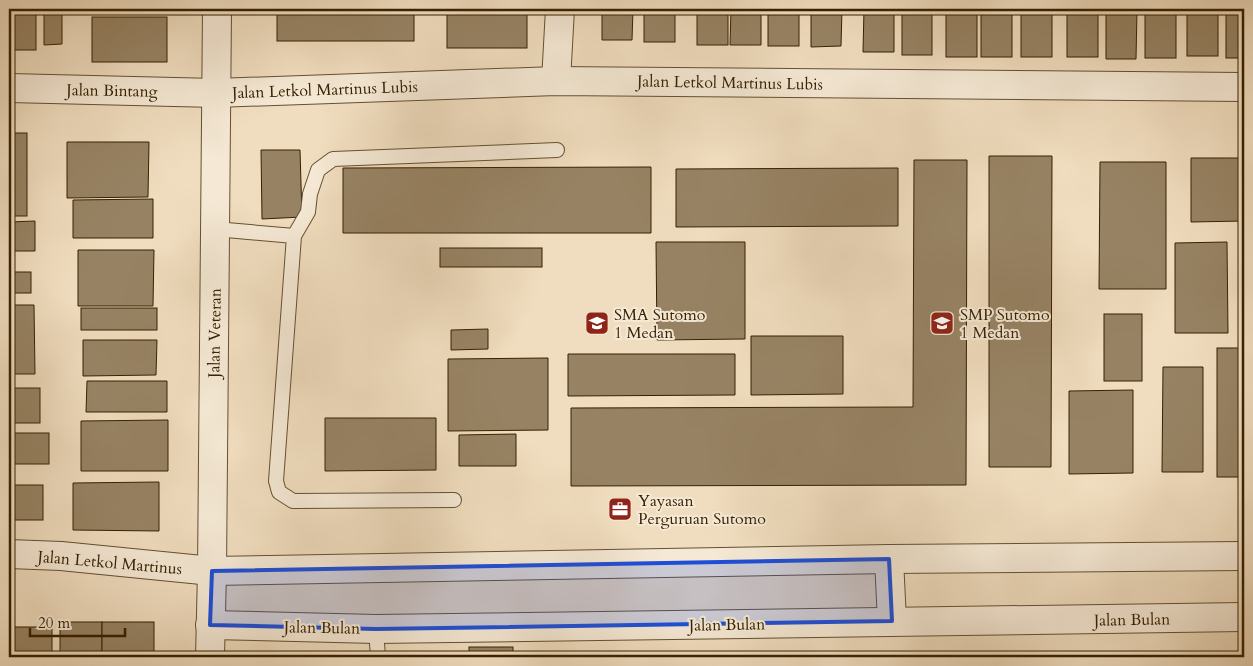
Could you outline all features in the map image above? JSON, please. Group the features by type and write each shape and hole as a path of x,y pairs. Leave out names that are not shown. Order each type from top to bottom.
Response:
{"street":[{"name":"Jalan Veteran","path":"210,657 217,9"},
{"path":"556,81 560,9"},
{"name":"Jalan Letkol Martinus Lubis","path":"216,93 556,81 1244,87"},
{"name":"Jalan Bintang","path":"9,88 216,93"},
{"name":"Jalan Letkol Martinus","path":"9,554 61,556 212,571"},
{"path":"212,571 890,559 1244,556"},
{"path":"890,559 892,621"},
{"name":"Jalan Bulan","path":"210,625 376,628 1244,617"}],"lane":[{"path":"454,500 293,501 279,492 276,481 294,236 308,212 310,194 318,170 333,159 557,150"},
{"path":"215,229 294,236"},
{"path":"376,628 378,657"}],"highlighted area":[{"path":"889,559 892,621 376,629 210,625 212,571"}],"building":[{"path":"9,9 36,9 36,50 9,50"},
{"path":"44,9 62,9 62,44 44,45"},
{"path":"277,9 414,9 414,41 277,41"},
{"path":"447,9 527,9 527,48 447,48"},
{"path":"602,9 633,9 632,40 602,40"},
{"path":"644,9 675,9 675,42 644,42"},
{"path":"697,9 728,9 728,45 697,45"},
{"path":"731,9 761,9 761,45 730,45"},
{"path":"768,9 799,9 799,46 768,46"},
{"path":"811,9 842,9 841,46 811,47"},
{"path":"864,9 894,9 894,52 863,52"},
{"path":"902,9 932,9 932,55 902,55"},
{"path":"946,9 977,9 977,57 946,57"},
{"path":"981,9 1012,9 1012,57 981,57"},
{"path":"1021,9 1052,9 1052,57 1021,57"},
{"path":"1067,9 1098,9 1098,57 1067,57"},
{"path":"1106,9 1137,9 1136,59 1106,59"},
{"path":"1145,9 1176,9 1176,58 1145,58"},
{"path":"1187,9 1218,9 1218,56 1187,56"},
{"path":"1226,9 1244,9 1244,58 1226,58"},
{"path":"92,17 167,17 167,62 92,62"},
{"path":"9,133 27,133 27,216 9,216"},
{"path":"67,142 149,142 148,197 67,198"},
{"path":"261,150 300,150 302,217 262,219"},
{"path":"989,156 1052,156 1051,467 989,467"},
{"path":"1191,158 1244,158 1244,221 1191,222"},
{"path":"914,160 967,160 966,485 571,486 571,408 913,407"},
{"path":"1100,162 1166,162 1166,289 1099,289"},
{"path":"651,167 651,233 343,233 343,168"},
{"path":"898,168 898,226 676,227 676,169"},
{"path":"153,199 153,238 73,238 73,200"},
{"path":"35,221 35,251 9,251 9,222"},
{"path":"656,242 745,242 745,339 657,340"},
{"path":"1227,242 1228,333 1175,333 1175,243"},
{"path":"440,248 542,248 542,267 440,267"},
{"path":"78,250 154,250 153,306 78,306"},
{"path":"9,272 31,272 31,293 9,293"},
{"path":"9,305 34,305 35,374 9,374"},
{"path":"81,308 157,308 157,330 81,330"},
{"path":"1104,314 1142,314 1142,381 1104,381"},
{"path":"488,329 488,349 451,350 451,330"},
{"path":"751,336 843,336 843,394 751,395"},
{"path":"83,340 157,340 156,375 83,376"},
{"path":"1217,348 1244,348 1244,477 1217,477"},
{"path":"568,354 735,354 735,395 568,396"},
{"path":"548,358 548,430 448,431 448,359"},
{"path":"1163,367 1203,367 1203,472 1162,472"},
{"path":"87,381 167,381 167,412 86,412"},
{"path":"9,388 40,388 40,423 9,423"},
{"path":"1133,390 1133,473 1069,474 1069,391"},
{"path":"325,418 436,418 436,470 325,471"},
{"path":"168,420 168,471 81,471 81,421"},
{"path":"9,433 49,433 49,464 9,464"},
{"path":"516,434 516,466 459,466 459,435"},
{"path":"159,482 159,531 73,530 73,483"},
{"path":"9,485 43,485 43,520 9,520"},
{"path":"60,622 102,622 102,657 60,657"},
{"path":"102,622 154,622 154,657 102,657"},
{"path":"11,627 52,627 52,657 11,657"},
{"path":"469,647 513,647 513,657 469,657"},
{"path":"1108,654 1171,654 1171,657 1108,657"},
{"path":"1096,656 1096,657 1032,657"}],"place":[{"name":"SMA Sutomo 1 Medan","path":"597,323"},
{"name":"SMP Sutomo 1 Medan","path":"942,323"},
{"name":"Yayasan Perguruan Sutomo","path":"620,509"}]}
